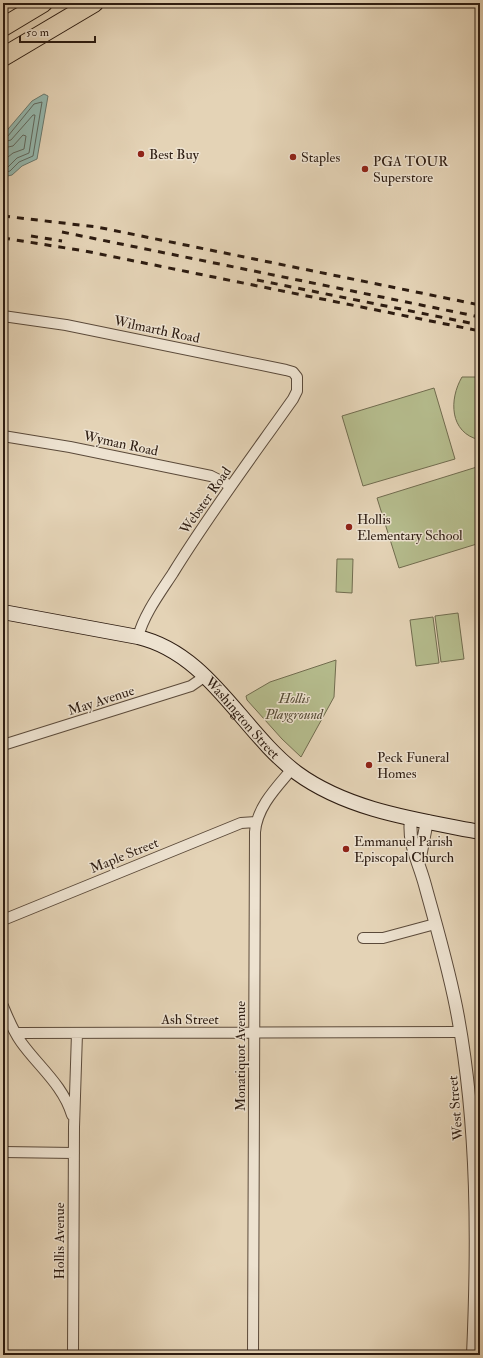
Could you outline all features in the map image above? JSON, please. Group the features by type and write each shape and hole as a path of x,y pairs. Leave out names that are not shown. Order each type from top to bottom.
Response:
{"highway":[{"path":"3,28 43,3"},
{"path":"3,57 94,3"}],"main road":[{"name":"Washington Street","path":"3,612 138,637 154,642 175,653 204,677 271,750 292,769 316,785 343,798 392,814 480,832"}],"street":[{"name":"Wilmarth Road","path":"3,316 66,325 289,370 296,374 298,381"},
{"name":"Webster Road","path":"138,637 142,625 196,536 293,399 298,381"},
{"name":"Wyman Road","path":"3,436 70,447 211,476 231,486"},
{"name":"May Avenue","path":"3,745 191,686 204,677"},
{"name":"Monatiquot Avenue","path":"253,1355 255,1033 254,837 256,822 261,809 292,769"},
{"name":"West Street","path":"411,818 410,842 419,863 452,983 461,1032 470,1098 477,1169 477,1332 473,1355"},
{"name":"West Street","path":"419,863 419,856 427,821"},
{"name":"Maple Street","path":"3,920 241,823 256,822"},
{"path":"363,938 383,938 435,924"},
{"name":"Hollis Avenue","path":"3,1006 16,1034 62,1093 70,1110 74,1127"},
{"name":"Ash Street","path":"16,1034 461,1032"},
{"name":"Hollis Avenue","path":"73,1355 76,1033"},
{"path":"3,1152 74,1152"}],"green space":[{"path":"462,377 480,377 480,440 470,436 462,430 457,423 454,414 455,395"},
{"path":"434,388 455,459 363,486 342,416"},
{"path":"480,466 480,543 399,568 377,498"},
{"path":"337,559 353,559 352,593 336,592"},
{"path":"458,613 464,659 441,662 435,616"},
{"path":"433,617 439,663 416,666 410,620"},
{"name":"Hollis Playground","path":"336,660 334,697 301,757 282,739 247,700 246,696 270,682"}],"water":[{"path":"44,94 48,96 37,159 22,166 12,175 3,177 3,135 32,101"}],"railway":[{"path":"3,216 97,227 480,305"},
{"path":"62,232 480,317"},
{"path":"31,236 62,241"},
{"path":"3,238 85,251 480,331"},
{"path":"257,280 480,325"}],"place":[{"name":"Best Buy","path":"141,154"},
{"name":"Staples","path":"293,157"},
{"name":"PGA TOUR Superstore","path":"365,169"},
{"name":"Hollis Elementary School","path":"349,527"},
{"name":"Peck Funeral Homes","path":"369,765"},
{"name":"Emmanuel Parish Episcopal Church","path":"346,849"}]}
